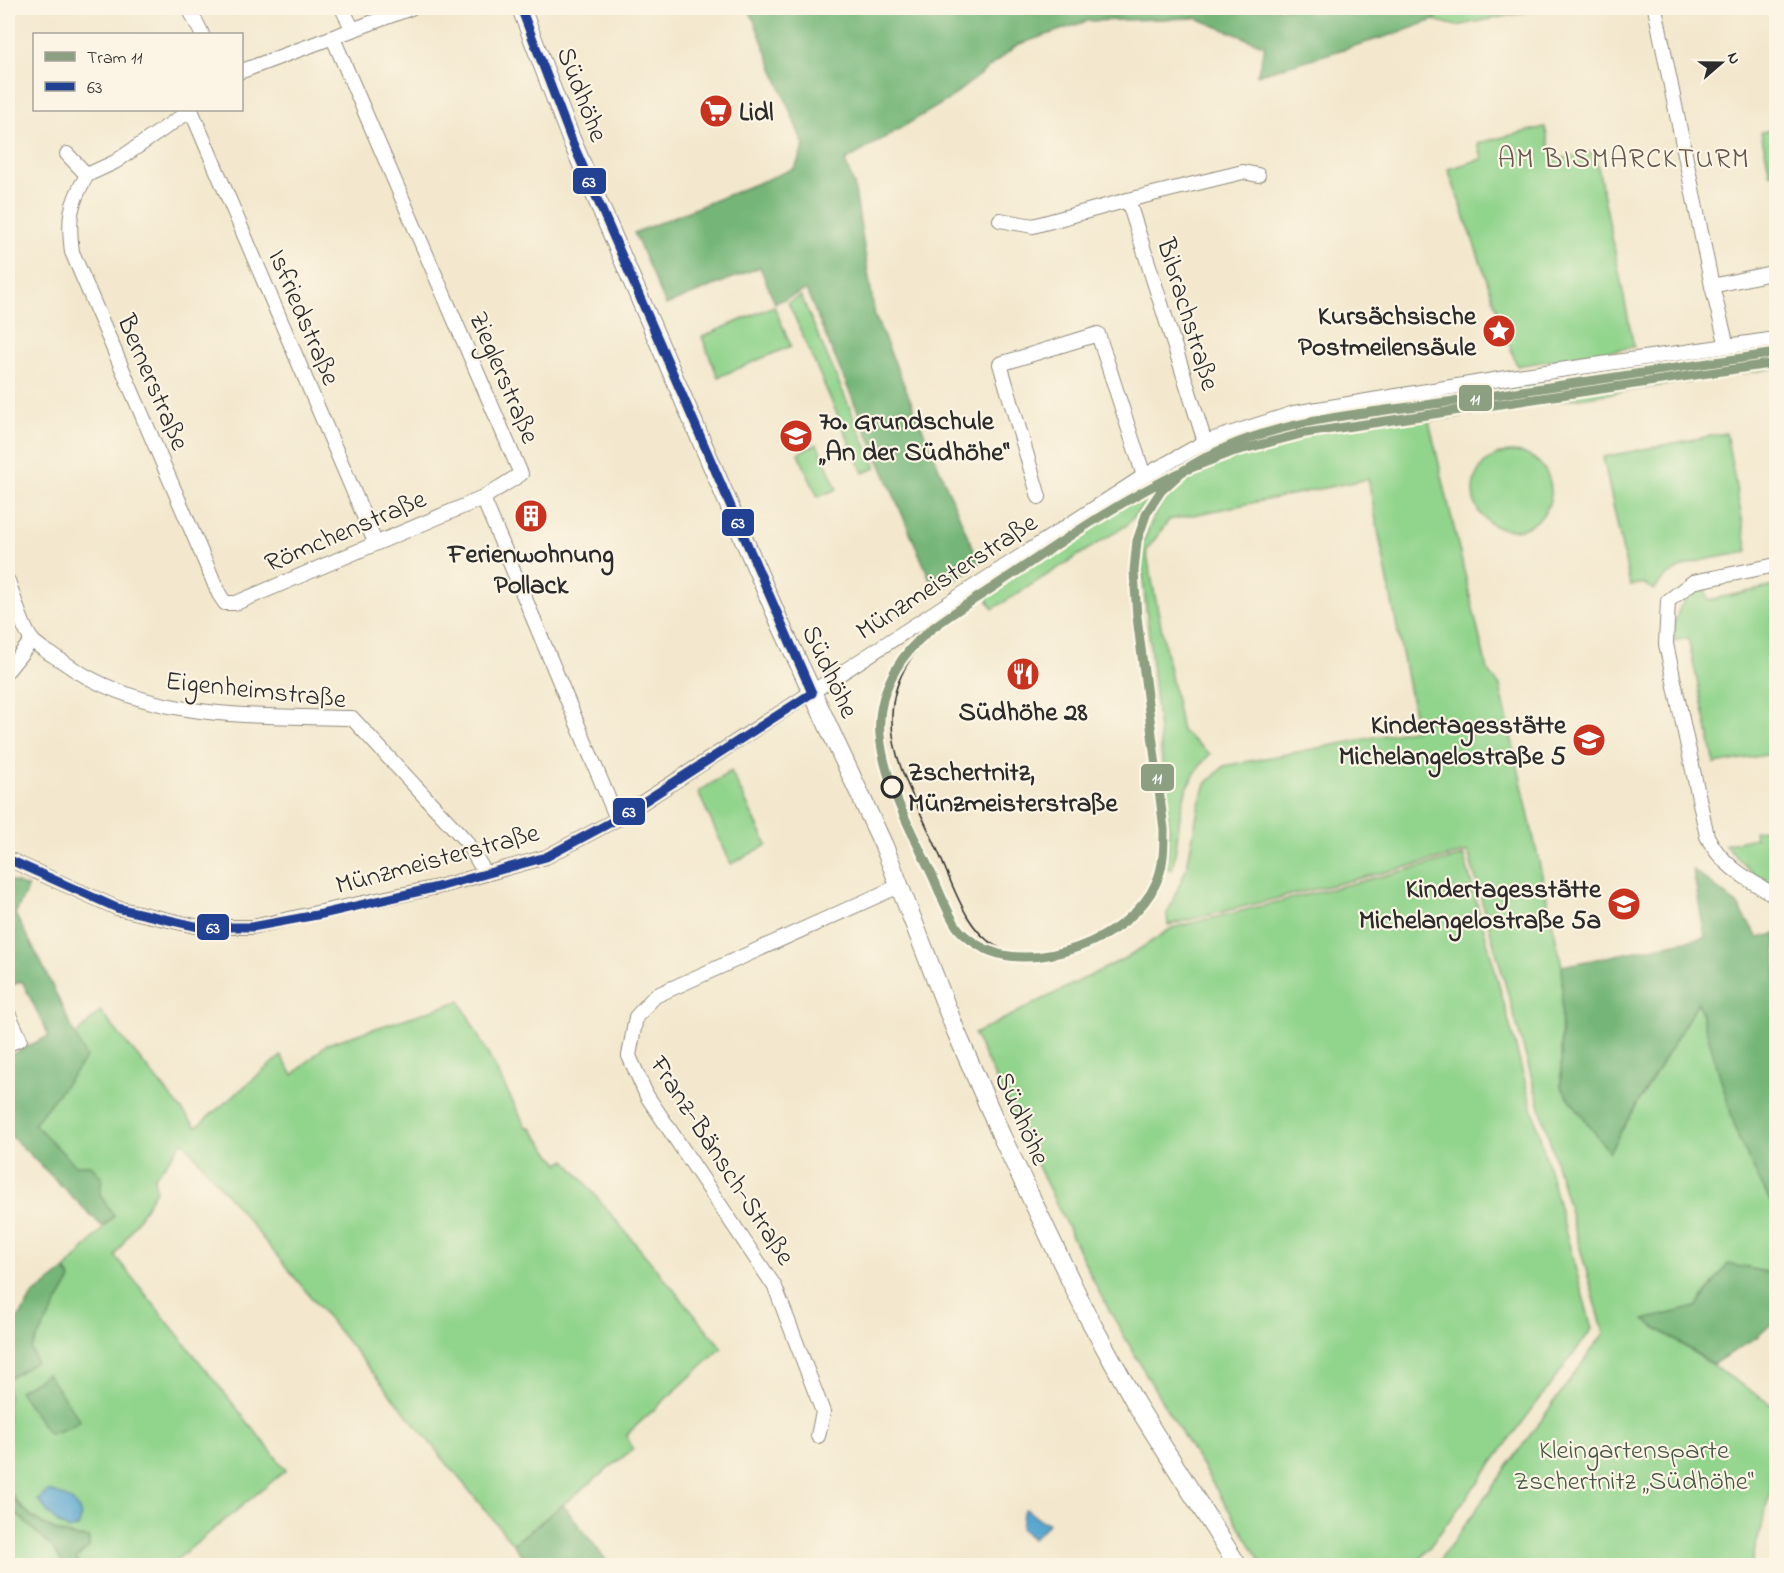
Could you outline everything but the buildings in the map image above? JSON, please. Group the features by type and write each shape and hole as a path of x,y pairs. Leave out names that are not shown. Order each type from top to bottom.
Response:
{"street":[{"path":"189,8 202,33"},
{"path":"342,8 353,30"},
{"path":"243,71 411,8"},
{"name":"Südhöhe","path":"521,8 571,139 812,693 884,846 954,1029 1048,1238 1136,1404 1238,1566"},
{"path":"1655,8 1712,286 1727,346"},
{"name":"Zieglerstraße","path":"333,38 521,474 483,498"},
{"path":"67,154 87,175 115,162 190,111"},
{"name":"Isfriedstraße","path":"191,111 375,542"},
{"path":"1000,220 1033,226 1243,171 1258,175"},
{"name":"Bernerstraße","path":"87,175 74,197 68,222 72,252 225,603"},
{"name":"Bibrachstraße","path":"1128,200 1204,442"},
{"path":"1712,286 1776,272"},
{"name":"Münzmeisterstraße","path":"1040,497 1000,363 1098,334 1144,476"},
{"name":"Münzmeisterstraße","path":"8,859 117,908 199,927 252,927 366,904 546,857 617,819 1144,476 1204,442 1294,413 1518,376 1776,339"},
{"path":"483,498 617,819"},
{"name":"Römchenstraße","path":"225,603 236,603 483,498"},
{"path":"1776,565 1693,582 1668,601 1666,644 1707,836 1736,873 1776,896"},
{"path":"8,581 32,640 8,670"},
{"name":"Eigenheimstraße","path":"32,640 82,676 146,701 185,710 230,714 352,718 465,840 486,874"},
{"name":"Franz-Bänsch-Straße","path":"818,1436 823,1412 775,1287 647,1096 629,1056 636,1017 655,996 899,886"},
{"path":"8,1012 20,1039 8,1044"}],"green space":[{"path":"749,8 1448,8 1433,20 1398,33 1257,75 1265,46 1196,18 1087,21 1017,45 948,100 845,161 854,185 875,316 979,563 936,593 806,290 775,303 760,267 666,305 634,233 795,168 804,146"},
{"path":"1448,8 1544,8 1457,26 1433,20"},
{"path":"1545,127 1553,160 1595,152 1634,347 1517,366 1448,169 1482,159 1478,143"},
{"path":"1776,129 1776,172 1770,174 1761,132"},
{"path":"801,296 876,468 863,473 788,302"},
{"path":"774,306 791,346 718,377 702,337"},
{"name":"Kleingartensparte Zschertnitz „Südhöhe“","path":"1776,348 1776,368 1429,421 1487,669 1500,686 1562,966 1561,1087 1609,1151 1698,1001 1739,1140 1771,1202 1776,1195 1776,1274 1728,1264 1696,1307 1645,1320 1776,1408 1776,1470 1751,1565 1436,1565 1604,1333 1468,852 1168,925 1167,914 1187,867 1199,804 1206,784 1224,766 1417,729 1368,479 1169,520 1146,551 1182,731 1210,754 1198,768 1185,795 1172,870 1167,868 1169,827 1140,549 1159,505 1167,497 1159,487 1127,525 993,609 981,590 1079,524 1146,483 1216,447 1264,429 1342,413"},
{"path":"1726,433 1748,552 1684,566 1662,580 1654,590 1644,584 1630,585 1603,457"},
{"path":"817,444 837,489 818,497 798,453"},
{"path":"1512,452 1527,455 1539,464 1548,476 1551,491 1548,506 1539,518 1527,527 1512,530 1497,527 1485,518 1476,506 1473,491 1476,476 1485,464 1497,455"},
{"path":"1776,586 1776,753 1715,764 1688,638 1674,641 1677,615 1689,596 1705,587 1708,600"},
{"path":"731,771 767,845 731,864 698,792"},
{"path":"1776,827 1776,887 1755,875 1724,845 1755,838 1754,831"},
{"path":"1464,856 1592,1329 1416,1565 1263,1565 1161,1400 1100,1294 974,1034 1129,956 1172,928"},
{"path":"1693,870 1737,904 1758,938 1776,934 1776,1131 1771,1134 1777,1160 1778,1179 1775,1196 1771,1203 1739,1140 1698,1002 1609,1152 1561,1087 1562,966 1705,937"},
{"path":"8,880 28,887 15,914 41,962 86,1058 34,1124 75,1165 91,1165 102,1178 100,1195 114,1216 102,1226 8,1133 8,1056 49,1036 22,981 8,987"},
{"path":"460,1001 526,1127 530,1127 559,1164 566,1160 722,1348 626,1435 633,1449 513,1544 183,1141 154,1178 156,1190 115,1256 286,1470 170,1565 81,1565 75,1559 89,1547 89,1538 65,1534 42,1524 23,1509 8,1490 8,1379 36,1362 31,1349 71,1279 65,1270 114,1216 100,1195 91,1165 75,1165 34,1124 85,1058 75,1036 100,1011 196,1127 281,1056 293,1075 327,1044"},
{"path":"1775,1228 1776,1320 1757,1337 1713,1364 1644,1320 1696,1307 1728,1264 1775,1274"},
{"path":"65,1270 71,1279 31,1349 36,1362 8,1379 8,1324 21,1315 32,1296"},
{"path":"47,1374 80,1420 71,1427 49,1434 19,1391"},
{"path":"8,1490 23,1509 43,1524 65,1534 89,1538 89,1547 75,1559 81,1565 64,1565 52,1547 8,1506"},
{"path":"563,1505 610,1565 530,1565 513,1544"},
{"path":"8,1506 52,1547 64,1565 8,1565"}],"water":[{"path":"48,1491 62,1495 78,1507 80,1520 78,1527 69,1530 56,1522 38,1500"},
{"path":"1026,1509 1040,1520 1049,1523 1032,1539 1021,1529 1023,1512"}],"tram line":[{"name":"11","path":"1183,471 1214,453 1247,439 1317,420 1776,353"},
{"name":"11","path":"1183,471 1232,452 1305,433 1776,363"},
{"name":"11","path":"1183,471 1161,491 1147,512 1137,541 1134,571 1137,617 1164,829 1163,856 1159,877 1144,903 1125,921 1103,936 1051,955 1024,957 1000,954 978,945 957,927 900,808 887,771 880,735 880,717 885,693 905,655 942,621 1088,524 1183,471"},
{"path":"945,620 908,663 893,701 893,733 901,767 956,894 977,930 987,940 1011,952 1057,953"}],"transit line":[{"name":"63","path":"521,8 571,139 812,693"},
{"name":"63","path":"8,859 117,908 199,927 252,927 322,914 442,886 546,857 617,819 812,693"}],"place":[{"name":"Lidl","path":"716,111"},
{"name":"Kursächsische Postmeilensäule","path":"1499,331"},
{"name":"70. Grundschule „An der Südhöhe“","path":"796,436"},
{"name":"Ferienwohnung Pollack","path":"531,516"},
{"name":"Südhöhe 28","path":"1023,674"},
{"name":"Kindertagesstätte Michelangelostraße 5","path":"1589,740"},
{"name":"Zschertnitz, Münzmeisterstraße","path":"892,787"},
{"name":"Kindertagesstätte Michelangelostraße 5a","path":"1624,904"}],"district":[{"name":"AM BISMARCKTURM","path":"1624,157"}]}
